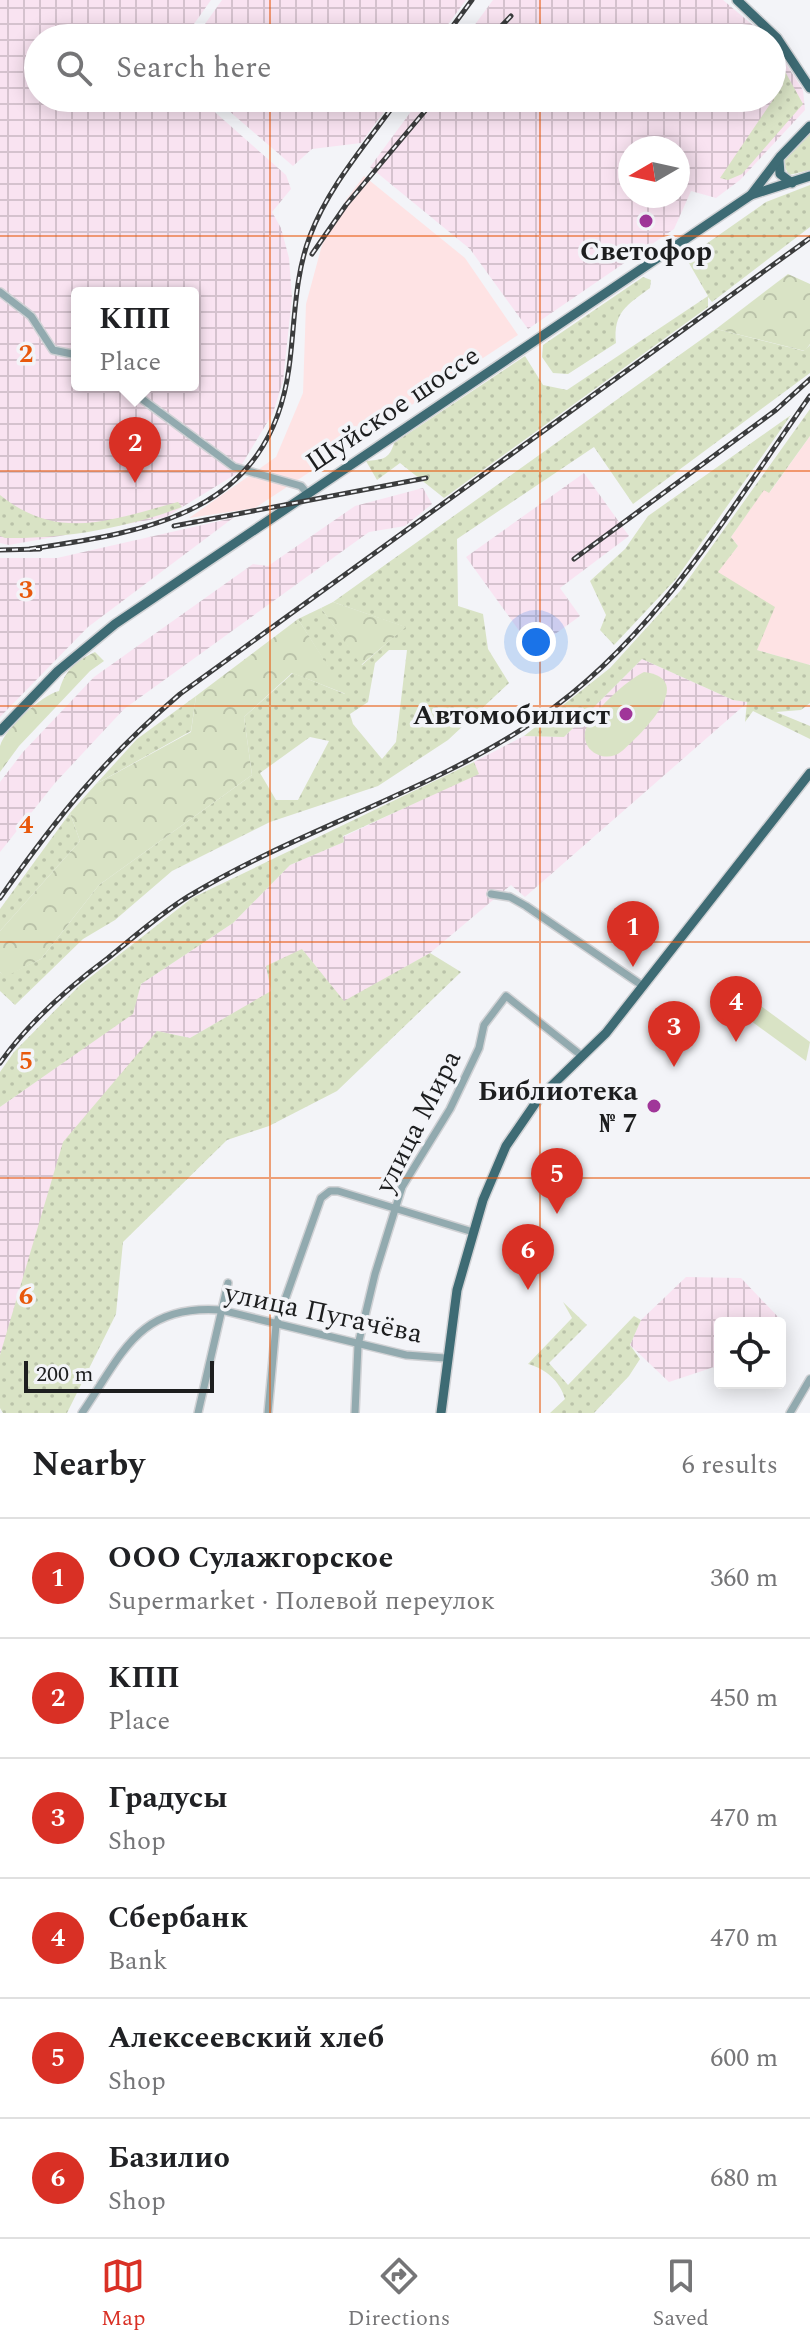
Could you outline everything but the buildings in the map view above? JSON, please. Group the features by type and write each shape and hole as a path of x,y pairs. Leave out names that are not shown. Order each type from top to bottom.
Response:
{"main road":[{"path":"737,0 762,24"},
{"path":"786,52 810,88"},
{"name":"Шуйское шоссе","path":"0,731 85,647 306,492 751,195 780,157 810,126"},
{"path":"780,157 780,174 792,183"},
{"path":"751,195 810,176"},
{"path":"441,1413 445,1358 457,1290 473,1232 506,1146 539,1098 606,1033 810,773"}],"street":[{"path":"0,292 31,316 53,350 71,354"},
{"path":"131,391 234,467 301,486 306,492"},
{"path":"491,894 510,897 526,906 643,986"},
{"name":"улица Мира","path":"355,1413 358,1345 375,1274 415,1164 450,1109 479,1048 484,1025 506,996 582,1056"},
{"path":"268,1413 276,1325 317,1205 330,1191 473,1232"},
{"path":"198,1413 228,1283"},
{"name":"улица Пугачёва","path":"82,1413 127,1348 148,1324 156,1318 194,1308 221,1310 406,1355 445,1358"},
{"path":"790,1413 810,1379"}],"shaded area":[{"path":"0,0 211,0 194,24 24,24 24,112 215,112 286,175 291,189 272,212 281,228 289,258 292,297 283,381 273,413 236,474 166,517 9,545 0,543"},
{"path":"222,0 466,0 448,24 205,24"},
{"path":"493,0 723,0 751,24 475,24"},
{"path":"786,64 803,90 805,110 740,180 716,198 690,193 690,136 618,136 618,208 683,208 674,229 528,329 470,249 370,167 411,112 786,112"},
{"path":"230,112 384,112 361,143 312,149 293,166"},
{"path":"364,176 465,258 518,335 255,508 189,518 276,457 303,393 306,304 322,245 346,200"},
{"path":"810,436 809,665 757,650 717,572 738,546 731,537 764,489 770,492"},
{"path":"584,473 629,536 560,588 580,616 533,650 466,557"},
{"path":"423,488 432,504 405,526 369,532 124,709 55,783 0,852 0,782 23,752 94,677 253,564 268,566 355,506"},
{"path":"233,518 88,627 0,717 0,558 57,558"},
{"path":"642,659 733,700 748,702 525,897 511,885 430,953 344,1002 302,949 272,991 190,1038 157,1031 0,1355 0,1107 132,1014 141,984 233,923 290,865 344,842 343,837 478,773 474,762 524,736 564,737"},
{"path":"686,1277 741,1278 778,1317 714,1317 714,1367 669,1382 630,1345 641,1320"}],"green space":[{"path":"786,73 803,104 742,174 728,180 720,178 765,112 786,112"},
{"path":"810,134 810,170 789,175 782,162"},
{"path":"810,185 810,227 712,302 708,297 708,307 444,498 400,463 377,480 366,461 387,456 394,443 525,356 543,385 567,390 708,296 686,258 766,202"},
{"path":"788,274 810,284 810,344 805,351 716,329"},
{"path":"643,277 651,280 650,288 619,316 616,343 568,374 553,373 542,357 543,345"},
{"path":"716,329 804,351 810,345 810,373 633,504 594,447 457,539 458,606 483,614 488,649 509,683 448,740 378,786 270,822 172,871 115,920 83,939 15,1005 0,991 0,972 5,976 41,959 99,885 252,775 244,717 293,673 345,694 298,619 321,608 362,665 405,627 333,602","holes":["389,650 407,650 396,742 382,759 353,724 350,714 368,702 375,663","310,737 329,741 298,800 276,800 260,773"]},
{"path":"810,409 810,436 769,493 764,490 731,537 738,546 718,572 775,607 757,650 810,665 810,703 801,710 776,712 810,726 810,739 753,711 745,722 747,702 733,700 642,659 564,737 524,736 610,668 680,591"},
{"path":"791,415 676,579 614,645 600,630 606,615 590,581 625,549 648,516"},
{"path":"0,495 22,510 65,523 109,520 178,502 182,507 95,531 50,537 5,538 0,536"},
{"path":"333,602 406,627 361,665 321,608"},
{"path":"298,619 346,694 292,673 244,717 252,775 99,885 41,959 5,977 0,972 0,931 80,841 70,813 96,784 191,732 196,696"},
{"path":"95,652 104,661 90,671 19,746 0,772 0,746 9,730 34,705 59,691 72,667"},
{"name":"Автомобилист","path":"644,672 660,677 666,685 666,696 660,708 641,733 616,755 603,756 591,751 585,732 593,716 628,682"},
{"path":"196,696 191,731 96,784 137,739"},
{"path":"474,762 479,774 343,836 344,842 290,865 233,923 141,984 133,1014 0,1107 0,1072 14,1052 79,986 192,898"},
{"path":"70,813 80,841 0,931 0,909"},
{"path":"302,949 344,1001 430,953 461,972 337,1091 269,1126 227,1140 123,1242 116,1314 67,1413 3,1413 0,1408 0,1355 63,1142 157,1031 190,1038 271,991 266,966"},
{"path":"761,1006 810,1042 806,1061 751,1021"},
{"path":"563,1302 587,1325 549,1363 568,1385 634,1316 641,1320 630,1345 640,1359 629,1376 594,1413 550,1413 565,1399 563,1393 551,1377 528,1364 572,1318"}],"railway":[{"path":"454,24 472,0"},
{"path":"503,24 511,16"},
{"path":"30,549 119,534 160,522 197,506 230,484 257,455 277,417 289,368 298,284 310,236 338,182 389,112"},
{"path":"312,254 346,205 424,112"},
{"path":"0,898 83,790 128,742 180,694 810,238"},
{"path":"574,559 776,410 810,379"},
{"path":"0,1063 23,1034 64,993 179,903 276,850 410,789 498,744 581,686 655,611 720,526 810,396"},
{"path":"174,526 426,478"},
{"path":"0,550 40,549"}],"place":[{"name":"Светофор","path":"646,221"},
{"name":"КПП","path":"135,483"},
{"name":"Автомобилист","path":"626,714"},
{"name":"ООО Сулажгорское","path":"633,967"},
{"name":"Сбербанк","path":"736,1042"},
{"name":"Градусы","path":"674,1067"},
{"name":"Библиотека № 7","path":"654,1106"},
{"name":"Алексеевский хлеб","path":"557,1214"},
{"name":"Базилио","path":"528,1290"}]}
